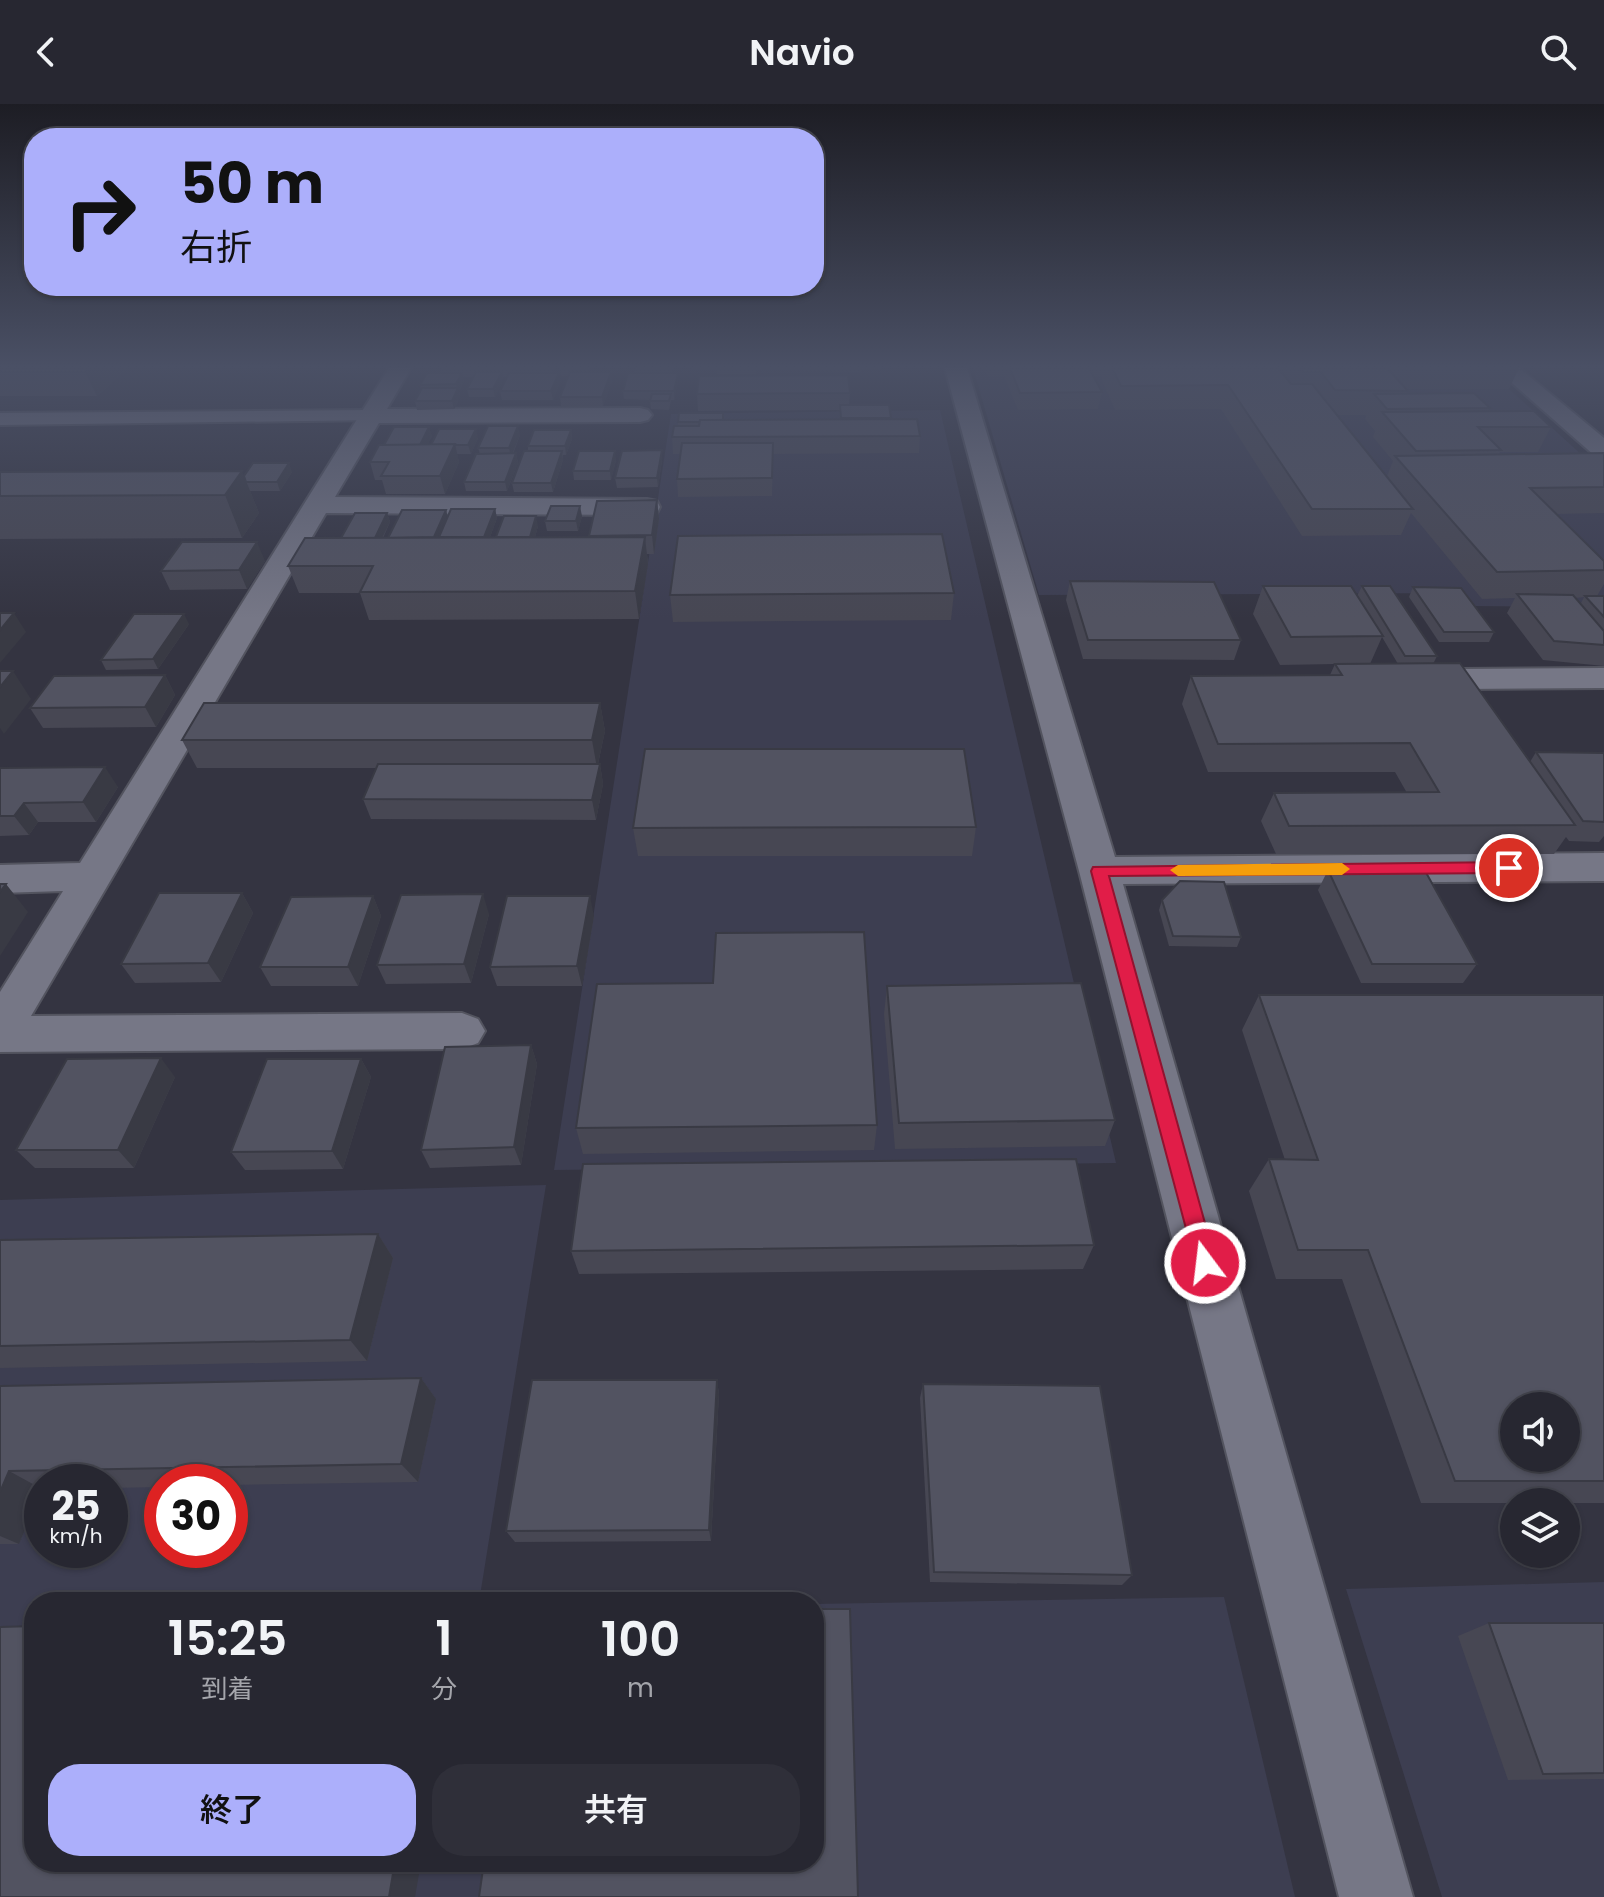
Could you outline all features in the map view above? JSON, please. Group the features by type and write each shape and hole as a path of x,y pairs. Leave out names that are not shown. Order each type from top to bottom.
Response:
{"street":[{"path":"0,1032 90,877 348,452"},
{"path":"980,452 1099,871 1376,1897"},
{"path":"316,505 647,507"},
{"path":"1460,679 1604,678"},
{"path":"1099,871 1604,867"},
{"path":"0,879 90,877"},
{"path":"0,1032 462,1031"}],"shaded area":[{"path":"665,452 950,452 1116,1163 554,1170"},
{"path":"997,452 1578,452 1604,475 1604,607 1468,606 1458,593 1039,595"},
{"path":"546,1185 481,1592 24,1592 24,1872 824,1872 824,1604 1224,1597 1295,1897 0,1897 0,1200"},
{"path":"1604,1582 1604,1897 1442,1897 1346,1589"}],"building":[{"path":"375,452 451,452 440,476 381,476 389,462 370,462"},
{"path":"524,452 562,452 551,483 512,483"},
{"path":"579,452 615,452 610,471 573,471"},
{"path":"622,452 662,452 657,478 615,478"},
{"path":"681,452 773,452 772,478 677,479"},
{"path":"1273,452 1367,452 1413,509 1312,509"},
{"path":"516,453 505,482 464,482 476,454"},
{"path":"1604,453 1604,487 1530,488 1604,561 1604,570 1497,572 1395,456"},
{"path":"253,463 289,463 277,482 246,482 244,476"},
{"path":"242,471 225,495 0,496 0,472"},
{"path":"657,500 652,535 589,536 597,501"},
{"path":"551,506 580,506 576,521 545,521"},
{"path":"451,509 495,509 484,537 439,537"},
{"path":"402,510 446,510 434,537 388,538"},
{"path":"355,513 387,513 375,538 341,538"},
{"path":"504,516 536,516 530,537 496,537"},
{"path":"942,534 954,593 670,595 678,536"},
{"path":"645,537 635,591 360,592 373,566 288,566 305,538"},
{"path":"182,542 257,542 239,570 161,571"},
{"path":"1070,581 1214,582 1241,640 1088,640"},
{"path":"1263,586 1351,586 1383,636 1291,637"},
{"path":"1362,586 1390,586 1437,656 1405,656"},
{"path":"1413,587 1461,588 1494,632 1444,632"},
{"path":"1517,594 1573,595 1604,631 1604,645 1554,641"},
{"path":"1585,596 1604,596 1604,617"},
{"path":"0,613 14,613 0,630"},
{"path":"134,614 184,614 153,659 101,660"},
{"path":"1460,663 1575,825 1289,826 1274,793 1439,792 1410,743 1218,744 1191,676 1342,675 1335,664"},
{"path":"0,671 13,671 0,687"},
{"path":"165,675 145,707 30,708 54,676"},
{"path":"204,703 600,703 592,740 182,740"},
{"path":"645,749 964,749 976,827 633,828"},
{"path":"1536,752 1604,753 1604,822 1583,821"},
{"path":"378,764 600,764 592,800 363,799"},
{"path":"105,767 83,802 24,803 14,816 0,816 0,768"},
{"path":"1424,869 1477,964 1372,964 1328,870"},
{"path":"1180,881 1224,882 1241,937 1173,936 1162,900"},
{"path":"159,893 242,893 208,963 121,964"},
{"path":"483,894 464,964 377,965 401,895"},
{"path":"373,896 348,967 260,967 291,897"},
{"path":"507,896 590,896 577,966 490,967"},
{"path":"864,932 877,1125 576,1128 597,984 713,983 716,933"},
{"path":"1081,983 1115,1120 899,1123 887,986"},
{"path":"1259,995 1604,995 1604,1481 1455,1481 1368,1250 1298,1250 1269,1159 1318,1160"},
{"path":"531,1045 514,1147 421,1150 445,1047"},
{"path":"161,1058 118,1150 16,1150 67,1059"},
{"path":"267,1059 361,1059 332,1151 231,1152"},
{"path":"1076,1159 1094,1245 571,1251 583,1164"},
{"path":"378,1234 350,1340 0,1346 0,1240"},
{"path":"421,1378 401,1464 248,1467 248,1464 144,1464 144,1469 128,1469 128,1464 24,1464 24,1471 9,1471 0,1492 0,1386"},
{"path":"532,1380 717,1380 709,1530 506,1531"},
{"path":"923,1384 1100,1386 1132,1575 934,1572"},
{"path":"824,1609 850,1609 858,1897 479,1897 483,1872 824,1872"},
{"path":"1489,1623 1604,1623 1604,1773 1543,1774"},
{"path":"24,1626 24,1872 393,1872 389,1897 0,1897 0,1627"}],"slow traffic":[{"path":"1178,870 1342,869"}],"route":[{"path":"1205,1263 1099,871 1509,868"}]}
